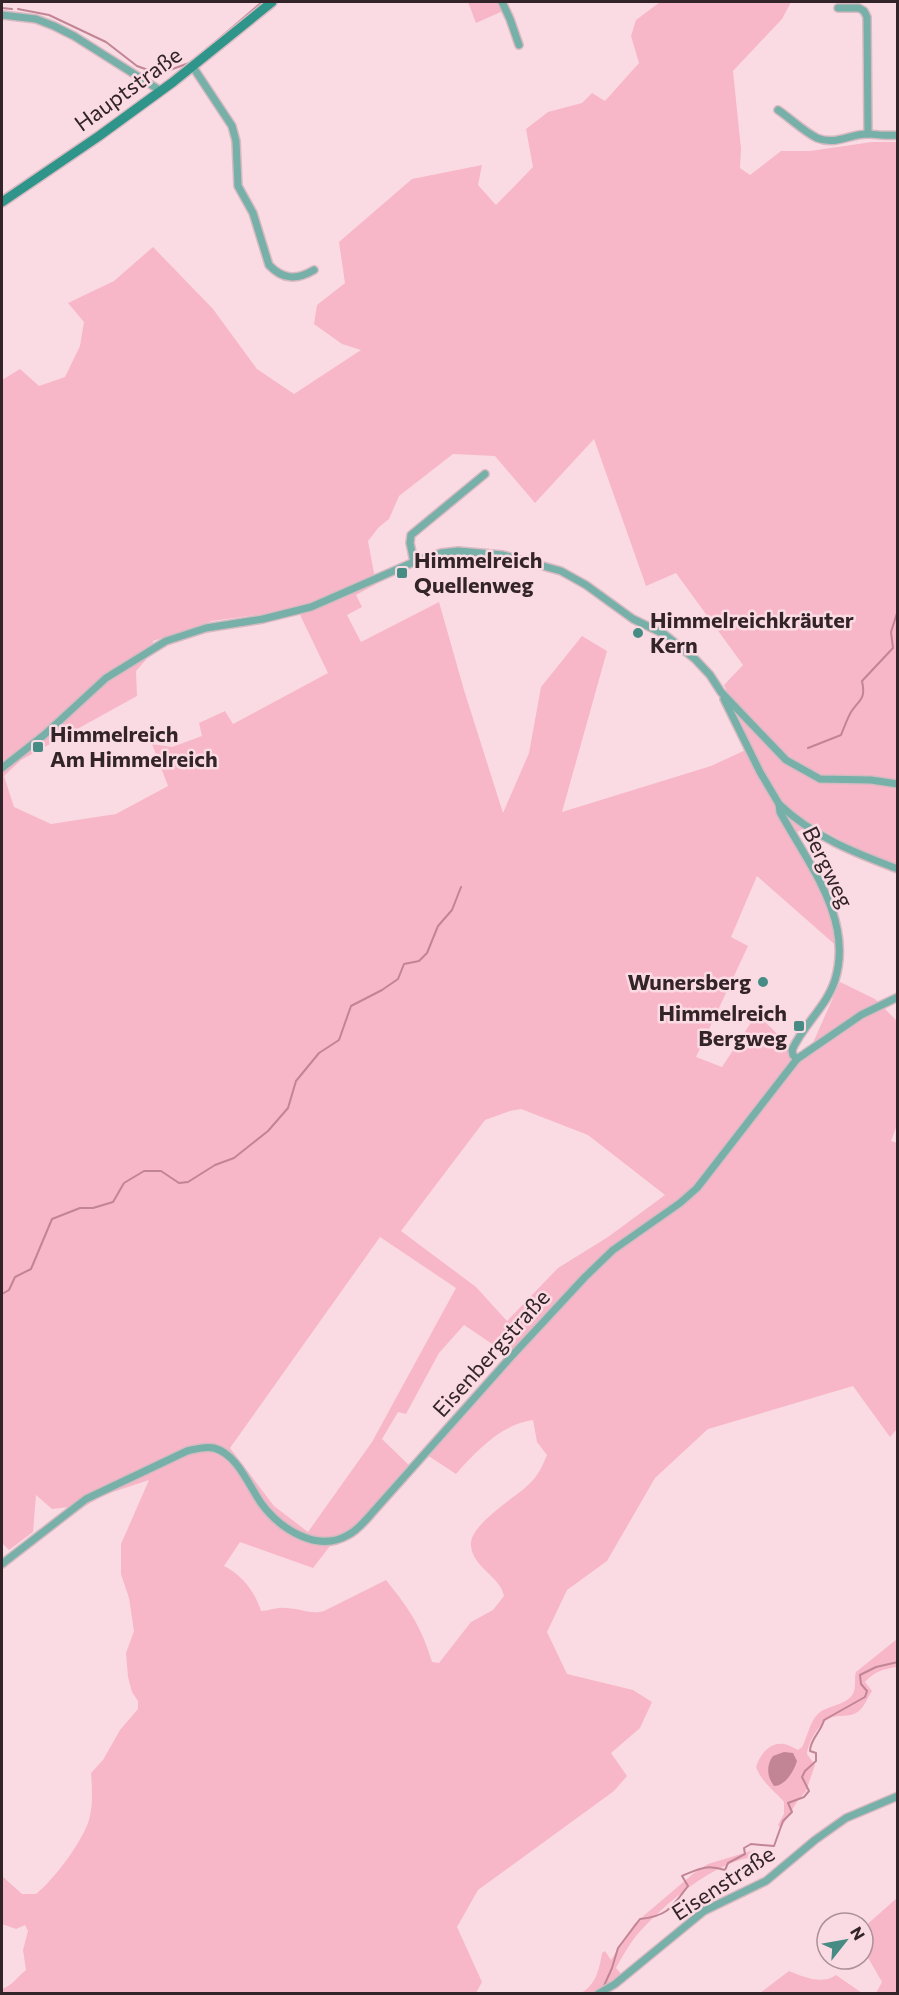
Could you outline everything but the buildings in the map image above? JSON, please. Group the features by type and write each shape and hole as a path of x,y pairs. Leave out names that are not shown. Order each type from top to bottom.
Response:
{"main road":[{"name":"Hauptstraße","path":"2,202 161,91 272,2"}],"street":[{"path":"502,2 519,45"},
{"path":"838,8 858,8 864,10 867,17 868,134"},
{"path":"2,15 36,19 54,26 74,36 161,91"},
{"path":"193,67 232,126 236,141 238,186 254,213 268,265 285,275 297,278 314,270"},
{"path":"778,110 819,139 843,140 868,134 897,135"},
{"path":"414,562 410,543 411,535 485,474"},
{"path":"2,768 44,735 106,678 166,641 206,628 263,619 311,607 414,562 441,553 458,551 503,555 561,571 586,585 633,619 664,634 682,646 710,675 721,692 786,760 820,779 872,780 897,784"},
{"name":"Bergweg","path":"721,692 760,772 779,804 780,812 806,856 832,909 841,950 835,982 792,1050 797,1059"},
{"path":"779,804 792,816 832,842 897,869"},
{"name":"Eisenbergstraße","path":"2,1564 86,1499 187,1451 198,1448 215,1448 233,1461 262,1505 290,1530 304,1538 319,1542 336,1540 348,1535 372,1513 585,1277 613,1250 680,1203 697,1188 797,1059 861,1015 897,997"},
{"name":"Eisenstraße","path":"601,1992 623,1977 704,1911 758,1887 815,1840 846,1818 897,1796"}],"shaded area":[{"path":"468,2 499,2 503,11 476,23"},
{"path":"660,2 791,2 782,19 733,71 741,149 740,168 750,175 781,151 810,151 872,142 897,142 897,865 861,851 815,826 804,828 796,833 822,875 840,949 757,876 731,937 748,946 696,1057 722,1067 752,1021 760,1017 802,1058 808,1054 840,982 875,999 897,1021 897,1125 891,1141 898,1143 897,1429 890,1437 853,1386 708,1429 655,1478 607,1561 567,1590 547,1632 567,1674 633,1690 652,1702 640,1728 611,1753 627,1776 614,1791 478,1890 457,1927 482,1982 476,1993 2,1993 2,1989 12,1984 26,1970 23,1950 28,1931 25,1925 16,1929 2,1924 2,1876 22,1894 36,1894 60,1869 76,1846 90,1816 91,1773 103,1760 120,1730 138,1709 138,1701 132,1692 128,1677 126,1653 134,1631 129,1598 121,1574 121,1544 149,1480 104,1495 75,1512 69,1507 52,1509 36,1495 33,1532 9,1550 2,1543 2,380 20,369 39,386 65,377 80,346 84,322 68,303 114,281 153,247 213,309 257,369 294,394 361,350 342,344 314,324 317,305 345,283 339,242 412,179 482,165 478,185 496,205 533,167 526,129 548,112 582,103 592,93 605,101 639,63 631,36 636,20","holes":["594,439 646,586 676,573 743,665 724,685 752,747 711,766 562,812 607,651 582,636 541,687 529,753 503,813 439,602 361,642 347,615 362,607 356,595 376,584 368,541 389,519 399,496 453,454 495,456 535,503","298,607 328,673 233,724 225,711 199,723 202,736 172,747 152,744 168,786 116,814 51,824 14,807 4,776 21,760 137,696 136,671 152,653 153,641 212,621","521,1109 588,1135 665,1195 608,1237 558,1268 507,1321 476,1287 401,1231 485,1120","380,1237 456,1288 372,1442 308,1532 274,1506 230,1448","464,1325 513,1358 427,1455 456,1474 490,1440 511,1427 533,1420 537,1442 547,1455 534,1479 493,1513 472,1538 471,1546 476,1560 502,1589 504,1596 493,1610 471,1622 439,1663 432,1662 424,1638 414,1619 386,1580 324,1611 314,1612 290,1608 261,1611 247,1585 237,1574 224,1566 240,1542 313,1568 330,1546 352,1536 414,1470 382,1439 398,1412 406,1414 439,1353"]},
{"path":"897,1639 897,1667 880,1671 865,1682 872,1691 861,1709 853,1714 828,1719 816,1732 807,1754 815,1765 806,1791 781,1828 778,1825 784,1814 784,1802 759,1773 756,1767 760,1758 774,1745 784,1744 798,1750 802,1747 816,1716 823,1710 844,1702 852,1696 856,1672"},
{"path":"784,1752 793,1753 797,1761 785,1781 774,1786 769,1775 769,1763 773,1756"},
{"path":"754,1850 760,1856 726,1865 676,1897 648,1923 630,1944 616,1968 622,1975 592,1993 579,1994 593,1982 602,1953 605,1951 611,1960 634,1924 694,1873 708,1864"},
{"path":"897,1898 897,1993 876,1993 882,1982 875,1970 875,1917"},
{"path":"789,1971 819,1980 836,1975 862,1993 760,1993"}],"waterway":[{"path":"214,43 262,2"},
{"path":"2,8 12,9"},
{"path":"18,9 49,15 106,42 137,66 159,74 189,63"},
{"path":"808,748 841,735 851,712 863,695 862,681 893,648 891,632 898,610"},
{"path":"2,1294 9,1290 15,1277 31,1269 52,1219 80,1208 93,1208 113,1202 124,1183 144,1171 161,1171 179,1183 188,1182 215,1165 234,1158 268,1131 288,1108 296,1081 319,1053 339,1040 351,1006 398,979 404,964 419,961 427,953 438,926 452,910 461,887"},
{"path":"603,1988 618,1948 640,1919 657,1916 673,1905 688,1886 682,1876 707,1867 725,1870 728,1863 745,1854 744,1848 751,1844 774,1846 783,1821 792,1812 788,1803 804,1797 809,1791 802,1777 816,1761 816,1753 810,1751 810,1747 824,1720 865,1697 867,1691 861,1684 860,1675 876,1667 898,1662"}],"place":[{"name":"Himmelreich Quellenweg","path":"402,573"},
{"name":"Himmelreichkräuter Kern","path":"638,633"},
{"name":"Himmelreich Am Himmelreich","path":"38,747"},
{"name":"Wunersberg","path":"763,982"},
{"name":"Himmelreich Bergweg","path":"799,1026"}]}
